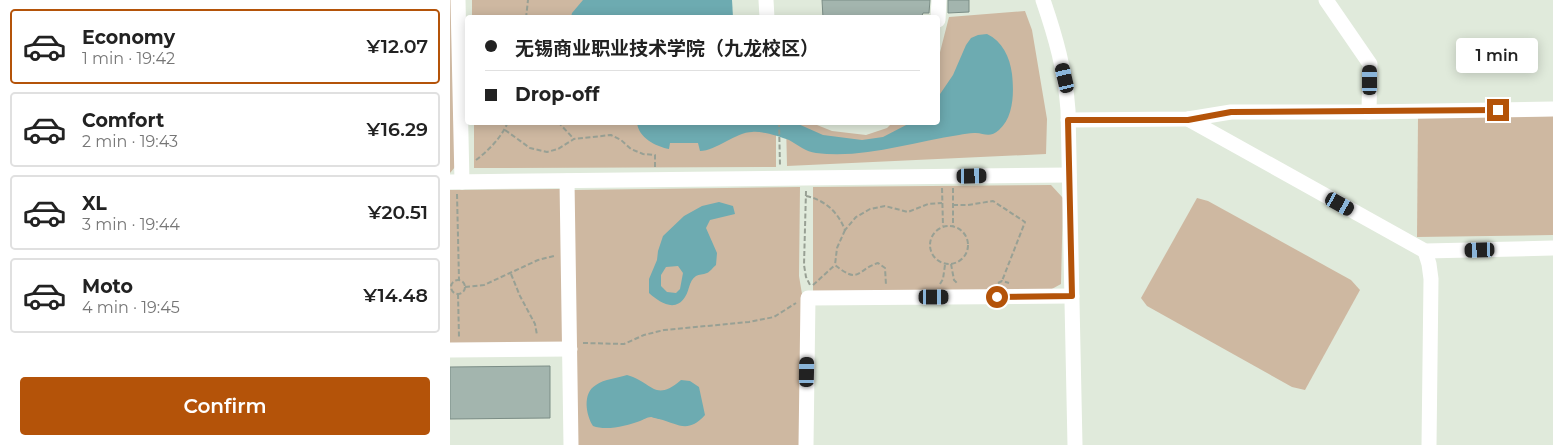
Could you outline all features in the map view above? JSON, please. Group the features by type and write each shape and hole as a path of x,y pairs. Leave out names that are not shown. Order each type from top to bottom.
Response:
{"street":[{"path":"458,0 458,179 567,180 1069,174"},
{"path":"766,0 767,15"},
{"path":"938,15 939,0"},
{"path":"1043,0 1065,78 1068,120 1075,445"},
{"path":"1326,0 1370,64 1369,112"},
{"path":"1068,120 1188,120 1231,112 1553,109"},
{"path":"1188,120 1425,252 1553,248"},
{"path":"567,180 571,445"},
{"path":"1425,252 1431,279 1429,445"},
{"path":"806,445 808,298 1072,296"},
{"path":"455,350 538,349 570,346"}],"path":[{"path":"526,15 528,0"},
{"path":"459,280 458,179 488,151 507,125"},
{"path":"561,125 574,140"},
{"path":"779,125 780,178"},
{"path":"505,130 530,148 547,152 558,149 574,140 611,135 621,140 631,149 642,154 655,155 655,179"},
{"path":"943,227 942,203 947,176"},
{"path":"947,176 953,205 953,226"},
{"path":"806,178 804,265 806,277 812,288 835,265 837,248 844,230 856,217 870,209 885,206 908,212 928,204 942,203"},
{"path":"806,196 824,203 835,211 841,220 844,230"},
{"path":"953,205 993,201 1025,222 1002,281"},
{"path":"953,226 966,237 968,244 965,255 958,262 945,264 935,258 930,245 934,233 943,227 953,226"},
{"path":"465,287 484,285 538,260 568,252"},
{"path":"835,265 844,272 854,276 862,274 871,265 878,263 885,268 887,298"},
{"path":"934,297 943,280 945,264"},
{"path":"951,264 954,280 961,288 964,297"},
{"path":"511,274 535,324 538,349"},
{"path":"459,280 463,282 465,287 464,292 458,294 452,292 451,287 454,282 459,280"},
{"path":"455,350 458,294"},
{"path":"570,346 624,344 644,335 664,330 749,322 774,316 792,304 808,298"}],"shaded area":[{"path":"450,0 455,167 450,173"},
{"path":"472,0 728,0 730,15 472,15"},
{"path":"1025,11 1032,30 1047,119 1046,154 787,166 786,125 817,125 832,131 866,135 887,128 890,125 940,125 940,52 949,17"},
{"path":"1553,116 1553,235 1417,237 1418,118"},
{"path":"474,125 776,125 776,167 474,168"},
{"path":"1051,185 1063,198 1061,284 1050,290 813,292 813,187"},
{"path":"800,187 799,276 802,294 800,445 575,445 573,190"},
{"path":"561,189 563,343 450,344 450,190"},
{"path":"1197,198 1208,201 1351,280 1360,290 1305,390 1292,387 1147,306 1141,298"}],"water":[{"path":"583,0 732,0 733,15 572,15"},
{"path":"987,34 1001,45 1011,68 1013,81 1012,104 1008,118 999,130 992,134 968,133 870,152 834,154 812,152 785,138 756,132 739,135 706,150 700,151 698,143 670,143 669,149 658,146 648,140 638,128 637,125 800,125 823,135 862,140 883,137 906,125 940,125 940,94 953,75 966,45 971,38"},
{"path":"719,202 733,206 735,214 710,220 706,228 717,253 716,265 708,272 693,278 687,294 681,302 672,305 657,300 649,293 649,279 657,260 663,236 684,216 702,206","holes":["678,266 683,273 680,289 676,293 667,292 661,286 661,275 666,267"]},
{"path":"627,375 659,390 672,387 681,380 690,381 699,387 705,415 699,421 688,426 648,417 629,425 604,428 593,426 587,410 589,393 596,385 603,381"}],"building":[{"path":"822,0 930,0 929,13 923,13 922,15 823,15"},
{"path":"948,0 969,0 969,12 948,13"},
{"path":"550,366 550,418 450,419 450,367"}],"route":[{"path":"997,297 1072,296 1068,120 1188,120 1231,112 1498,110"}]}
